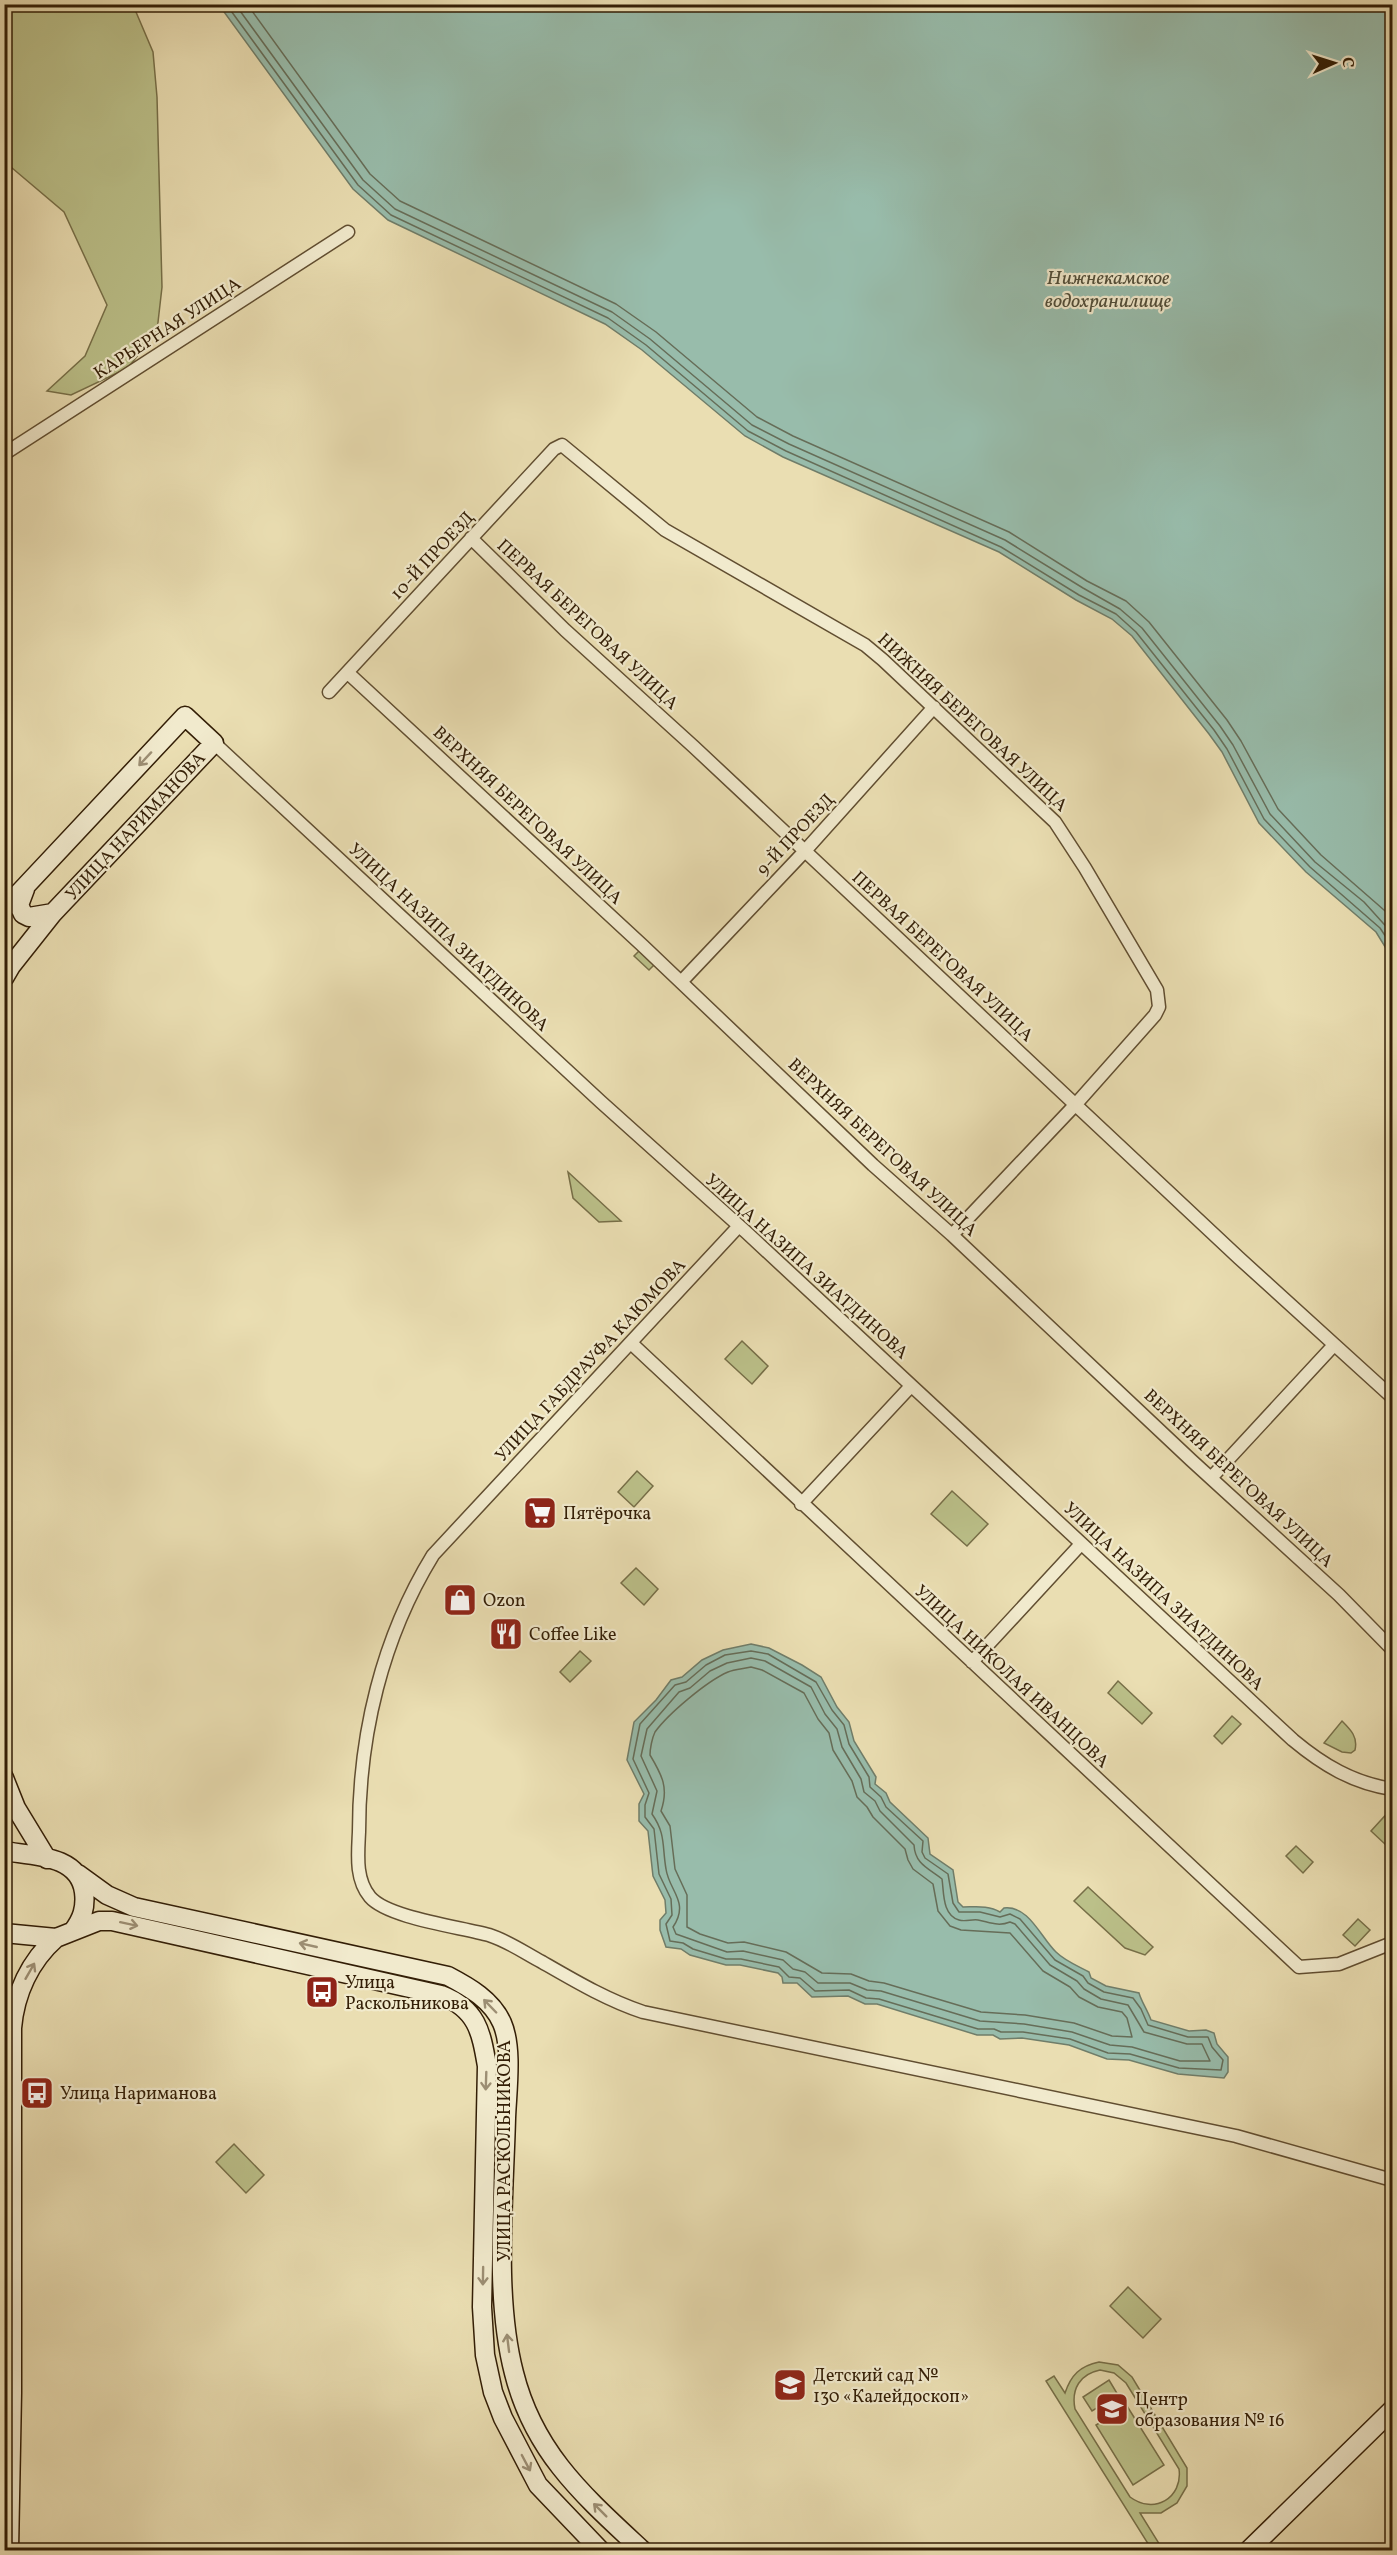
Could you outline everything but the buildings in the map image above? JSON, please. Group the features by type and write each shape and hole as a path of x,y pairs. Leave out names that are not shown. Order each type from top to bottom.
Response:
{"street":[{"name":"КАРЬЕРНАЯ УЛИЦА","path":"4,454 348,232"},
{"name":"10-Й ПРОЕЗД","path":"329,692 554,449 562,446"},
{"name":"НИЖНЯЯ БЕРЕГОВАЯ УЛИЦА","path":"562,446 665,530 865,645 1055,822 1157,990 1159,1007 1155,1015 1076,1104"},
{"name":"ПЕРВАЯ БЕРЕГОВАЯ УЛИЦА","path":"471,538 565,630 694,747 804,852 1392,1397"},
{"name":"ВЕРХНЯЯ БЕРЕГОВАЯ УЛИЦА","path":"348,673 681,982 873,1165 952,1234 1339,1595 1392,1649"},
{"name":"9-Й ПРОЕЗД","path":"681,982 804,852 934,707"},
{"name":"УЛИЦА НАРИМАНОВА","path":"4,909 185,716 214,743 53,913 10,966 4,978"},
{"name":"УЛИЦА НАЗИПА ЗИАТДИНОВА","path":"214,743 1293,1740 1314,1758 1347,1776 1392,1790"},
{"path":"27,884 19,904 22,914 29,917 53,913"},
{"path":"952,1234 1076,1104"},
{"name":"УЛИЦА ГАБДРАУФА КАЮМОВА","path":"738,1227 433,1555 416,1585 404,1612 371,1708 362,1761 359,1866 365,1890 380,1906 388,1910 493,1936 595,1992 643,2012 1236,2136 1392,2180"},
{"name":"УЛИЦА НИКОЛАЯ ИВАНЦОВА","path":"631,1343 1299,1967 1343,1963 1392,1942"},
{"path":"1211,1478 1334,1345"},
{"path":"801,1504 911,1386"},
{"path":"972,1662 1081,1544"},
{"path":"4,1778 16,1808 47,1859"},
{"name":"УЛИЦА РАСКОЛЬНИКОВА","path":"4,1851 64,1863 107,1896 134,1907 448,1976 475,1991 496,2011 503,2024 507,2060 503,2267 508,2348 514,2374 534,2428 551,2457 592,2503 642,2550"},
{"path":"9,2550 12,2393 12,2028 14,2011 27,1975 45,1948 65,1935 83,1914 85,1904 82,1883 78,1874"},
{"name":"УЛИЦА РАСКОЛЬНИКОВА","path":"65,1935 99,1921 135,1925 441,1995 456,2001 474,2017 483,2042 487,2066 482,2307 485,2355 493,2392 503,2418 538,2485 600,2550"},
{"path":"4,1933 65,1935"},
{"path":"1250,2550 1392,2410"}],"green space":[{"path":"4,5 133,5 153,52 157,97 162,287 157,331 128,368 71,395 47,391 85,356 107,305 64,212 5,162"},
{"path":"640,950 655,964 649,970 634,956"},
{"path":"568,1172 621,1221 599,1222 573,1198"},
{"path":"742,1341 768,1366 752,1384 725,1359"},
{"path":"637,1471 653,1486 634,1507 618,1492"},
{"path":"952,1491 988,1524 967,1546 931,1514"},
{"path":"636,1568 658,1589 644,1605 621,1583"},
{"path":"580,1651 591,1661 570,1682 560,1672"},
{"path":"1118,1681 1152,1713 1142,1724 1108,1693"},
{"path":"1232,1716 1241,1724 1222,1744 1214,1736"},
{"path":"1342,1721 1355,1737 1355,1750 1351,1753 1342,1752 1324,1743"},
{"path":"1392,1808 1392,1838 1386,1845 1371,1831"},
{"path":"1296,1846 1313,1862 1303,1873 1286,1856"},
{"path":"1088,1887 1153,1947 1145,1955 1125,1948 1074,1901"},
{"path":"1358,1919 1370,1930 1355,1946 1343,1935"},
{"path":"234,2144 264,2175 246,2193 216,2162"},
{"path":"1128,2287 1161,2319 1143,2338 1110,2306"},
{"path":"1099,2362 1118,2365 1132,2377 1187,2468 1187,2486 1177,2503 1161,2513 1140,2513 1163,2550 1152,2550 1046,2381 1054,2376 1065,2393 1077,2372","holes":["1100,2370 1114,2373 1126,2383 1179,2469 1179,2479 1172,2495 1157,2504 1139,2502 1130,2497 1075,2409 1074,2395 1082,2379"]},
{"path":"1109,2380 1118,2395 1092,2411 1083,2397"},
{"path":"1127,2406 1164,2465 1133,2485 1096,2425"}],"water":[{"name":"Нижнекамское водохранилище","path":"219,5 1392,5 1392,958 1376,932 1306,872 1259,823 1222,752 1132,636 1112,619 1076,600 999,552 783,457 745,436 642,350 605,324 388,220 353,189"},
{"path":"751,1644 769,1648 821,1677 837,1707 849,1722 854,1741 876,1777 875,1784 886,1793 890,1802 928,1838 930,1854 953,1870 958,1902 963,1907 987,1907 1000,1912 1004,1908 1013,1908 1021,1912 1034,1924 1056,1952 1067,1961 1089,1972 1091,1978 1106,1986 1139,1993 1151,2020 1189,2031 1206,2030 1214,2033 1217,2044 1228,2057 1228,2072 1224,2078 1178,2074 1129,2060 1107,2059 1069,2045 1022,2038 1000,2039 993,2035 977,2035 877,2004 865,2004 848,1996 812,1997 797,1983 783,1983 778,1973 740,1965 726,1965 690,1955 681,1949 666,1947 660,1930 660,1920 666,1913 665,1900 653,1876 648,1831 639,1821 639,1804 644,1794 627,1760 634,1722 656,1700 671,1680 682,1677 702,1660 723,1650"}],"place":[{"name":"Пятёрочка","path":"540,1513"},
{"name":"Ozon","path":"460,1600"},
{"name":"Coffee Like","path":"506,1634"},
{"name":"Улица Раскольникова","path":"322,1992"},
{"name":"Улица Нариманова","path":"37,2093"},
{"name":"Детский сад № 130 «Калейдоскоп»","path":"790,2385"},
{"name":"Центр образования № 16","path":"1112,2409"}]}
